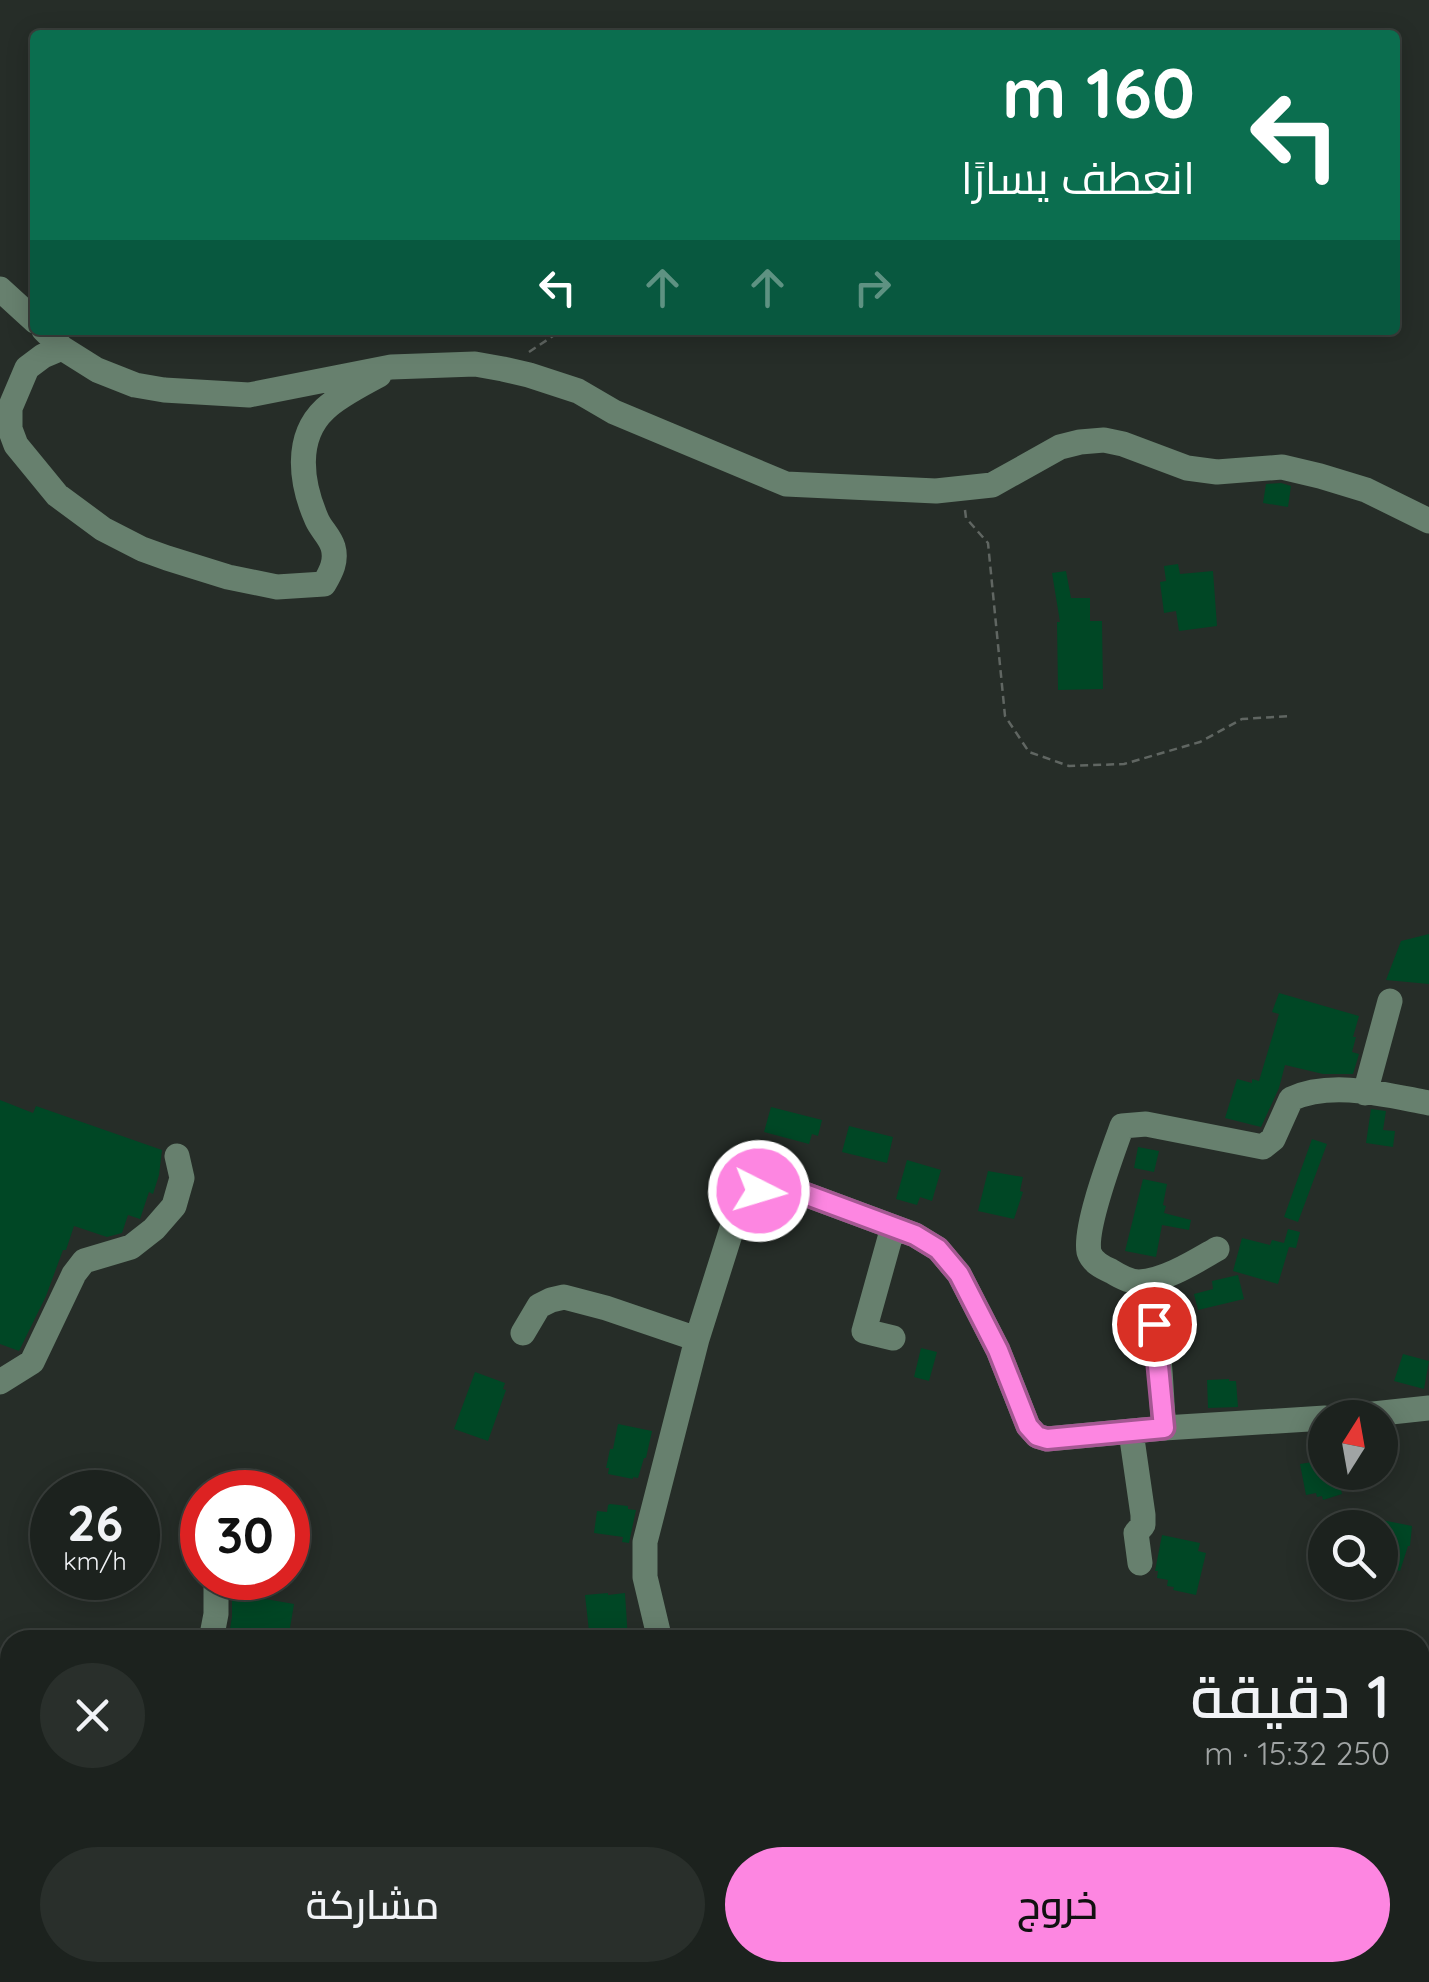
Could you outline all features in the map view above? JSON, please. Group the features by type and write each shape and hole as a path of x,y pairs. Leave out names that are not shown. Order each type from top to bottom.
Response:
{"street":[{"path":"0,289 30,317"},
{"path":"392,367 326,407 304,445 304,474 311,505 332,544 335,560 324,584 277,588 228,577 142,549 103,529 58,495 16,445 10,430 10,408 27,368 43,356 53,339 97,370 134,385 164,390 249,395 392,367 475,364 529,375 578,391 614,412 786,484 936,492 992,485 1060,447 1104,440 1187,468 1217,472 1282,467 1320,476 1366,490 1429,521"},
{"path":"1365,1094 1390,1001"},
{"path":"1217,1249 1179,1270 1138,1282 1098,1265 1090,1255 1095,1205 1122,1126 1146,1124 1264,1147 1274,1140 1291,1099 1308,1092 1332,1089 1429,1103"},
{"path":"0,1382 32,1362 74,1274 84,1262 131,1247 174,1206 182,1178 178,1156"},
{"path":"658,1630 645,1576 645,1542 697,1339 733,1225 744,1205 759,1191 778,1188 802,1193 915,1235 938,1249 959,1274 998,1350 1028,1426 1037,1436 1047,1439 1308,1419"},
{"path":"893,1227 864,1331 893,1338"},
{"path":"1138,1282 1154,1324 1164,1428"},
{"path":"523,1333 539,1306 564,1297 697,1339"},
{"path":"1398,1411 1429,1408"},
{"path":"1131,1432 1143,1515 1143,1525 1136,1533 1140,1563"},
{"path":"213,1630 216,1600"}],"path":[{"path":"502,369 554,335"},
{"path":"961,489 966,518 988,543 1005,716 1029,752 1069,766 1124,764 1200,742 1242,719 1292,716"}],"building":[{"path":"1266,484 1291,486 1288,507 1263,503"},
{"path":"1178,564 1180,574 1213,571 1217,626 1179,631 1176,611 1164,613 1160,582 1166,581 1164,566"},
{"path":"1066,571 1071,598 1090,598 1090,621 1102,621 1103,689 1058,690 1060,622 1052,573"},
{"path":"1429,934 1429,984 1386,980 1401,941"},
{"path":"1279,993 1359,1016 1352,1052 1359,1054 1353,1074 1323,1074 1285,1065 1261,1127 1225,1118 1237,1079 1259,1081 1279,1014 1272,1012"},
{"path":"0,1100 33,1113 36,1106 162,1150 153,1194 149,1192 140,1219 128,1215 122,1233 107,1237 74,1226 19,1351 0,1344"},
{"path":"771,1107 822,1120 818,1136 812,1134 809,1144 764,1132"},
{"path":"1371,1109 1386,1111 1383,1130 1395,1131 1393,1147 1366,1143"},
{"path":"849,1126 893,1137 887,1163 842,1152"},
{"path":"1312,1139 1327,1144 1298,1222 1284,1217"},
{"path":"1138,1147 1159,1151 1154,1172 1134,1168"},
{"path":"907,1160 941,1170 932,1201 920,1197 917,1205 896,1199"},
{"path":"988,1171 1023,1177 1023,1192 1014,1219 978,1211"},
{"path":"1143,1179 1167,1184 1164,1213 1191,1220 1189,1230 1162,1225 1156,1257 1125,1251"},
{"path":"1288,1229 1300,1232 1296,1248 1289,1247 1278,1284 1233,1271 1242,1238 1270,1245 1272,1240 1284,1243"},
{"path":"1238,1275 1244,1299 1198,1310 1194,1294 1213,1289 1212,1281"},
{"path":"921,1348 937,1352 929,1381 914,1377"},
{"path":"1403,1354 1429,1361 1424,1389 1394,1381"},
{"path":"475,1372 505,1383 488,1441 454,1429"},
{"path":"1207,1380 1236,1381 1238,1407 1208,1408"},
{"path":"618,1424 652,1431 638,1478 608,1474 606,1468"},
{"path":"1308,1463 1308,1490 1341,1490 1342,1494 1323,1500 1316,1493 1306,1495 1300,1464"},
{"path":"610,1504 636,1510 629,1543 622,1542 623,1537 594,1533 597,1511 607,1512"},
{"path":"1398,1523 1412,1526 1410,1546 1400,1571"},
{"path":"1162,1535 1200,1543 1198,1551 1206,1553 1196,1595 1173,1590 1174,1587 1167,1586 1168,1580 1157,1578"},
{"path":"625,1593 627,1630 589,1630 585,1595"},
{"path":"232,1600 294,1604 290,1630 230,1630"}],"route":[{"path":"759,1191 778,1188 802,1193 915,1235 938,1249 959,1274 998,1350 1022,1414 1037,1436 1047,1439 1164,1428 1154,1324"}]}
